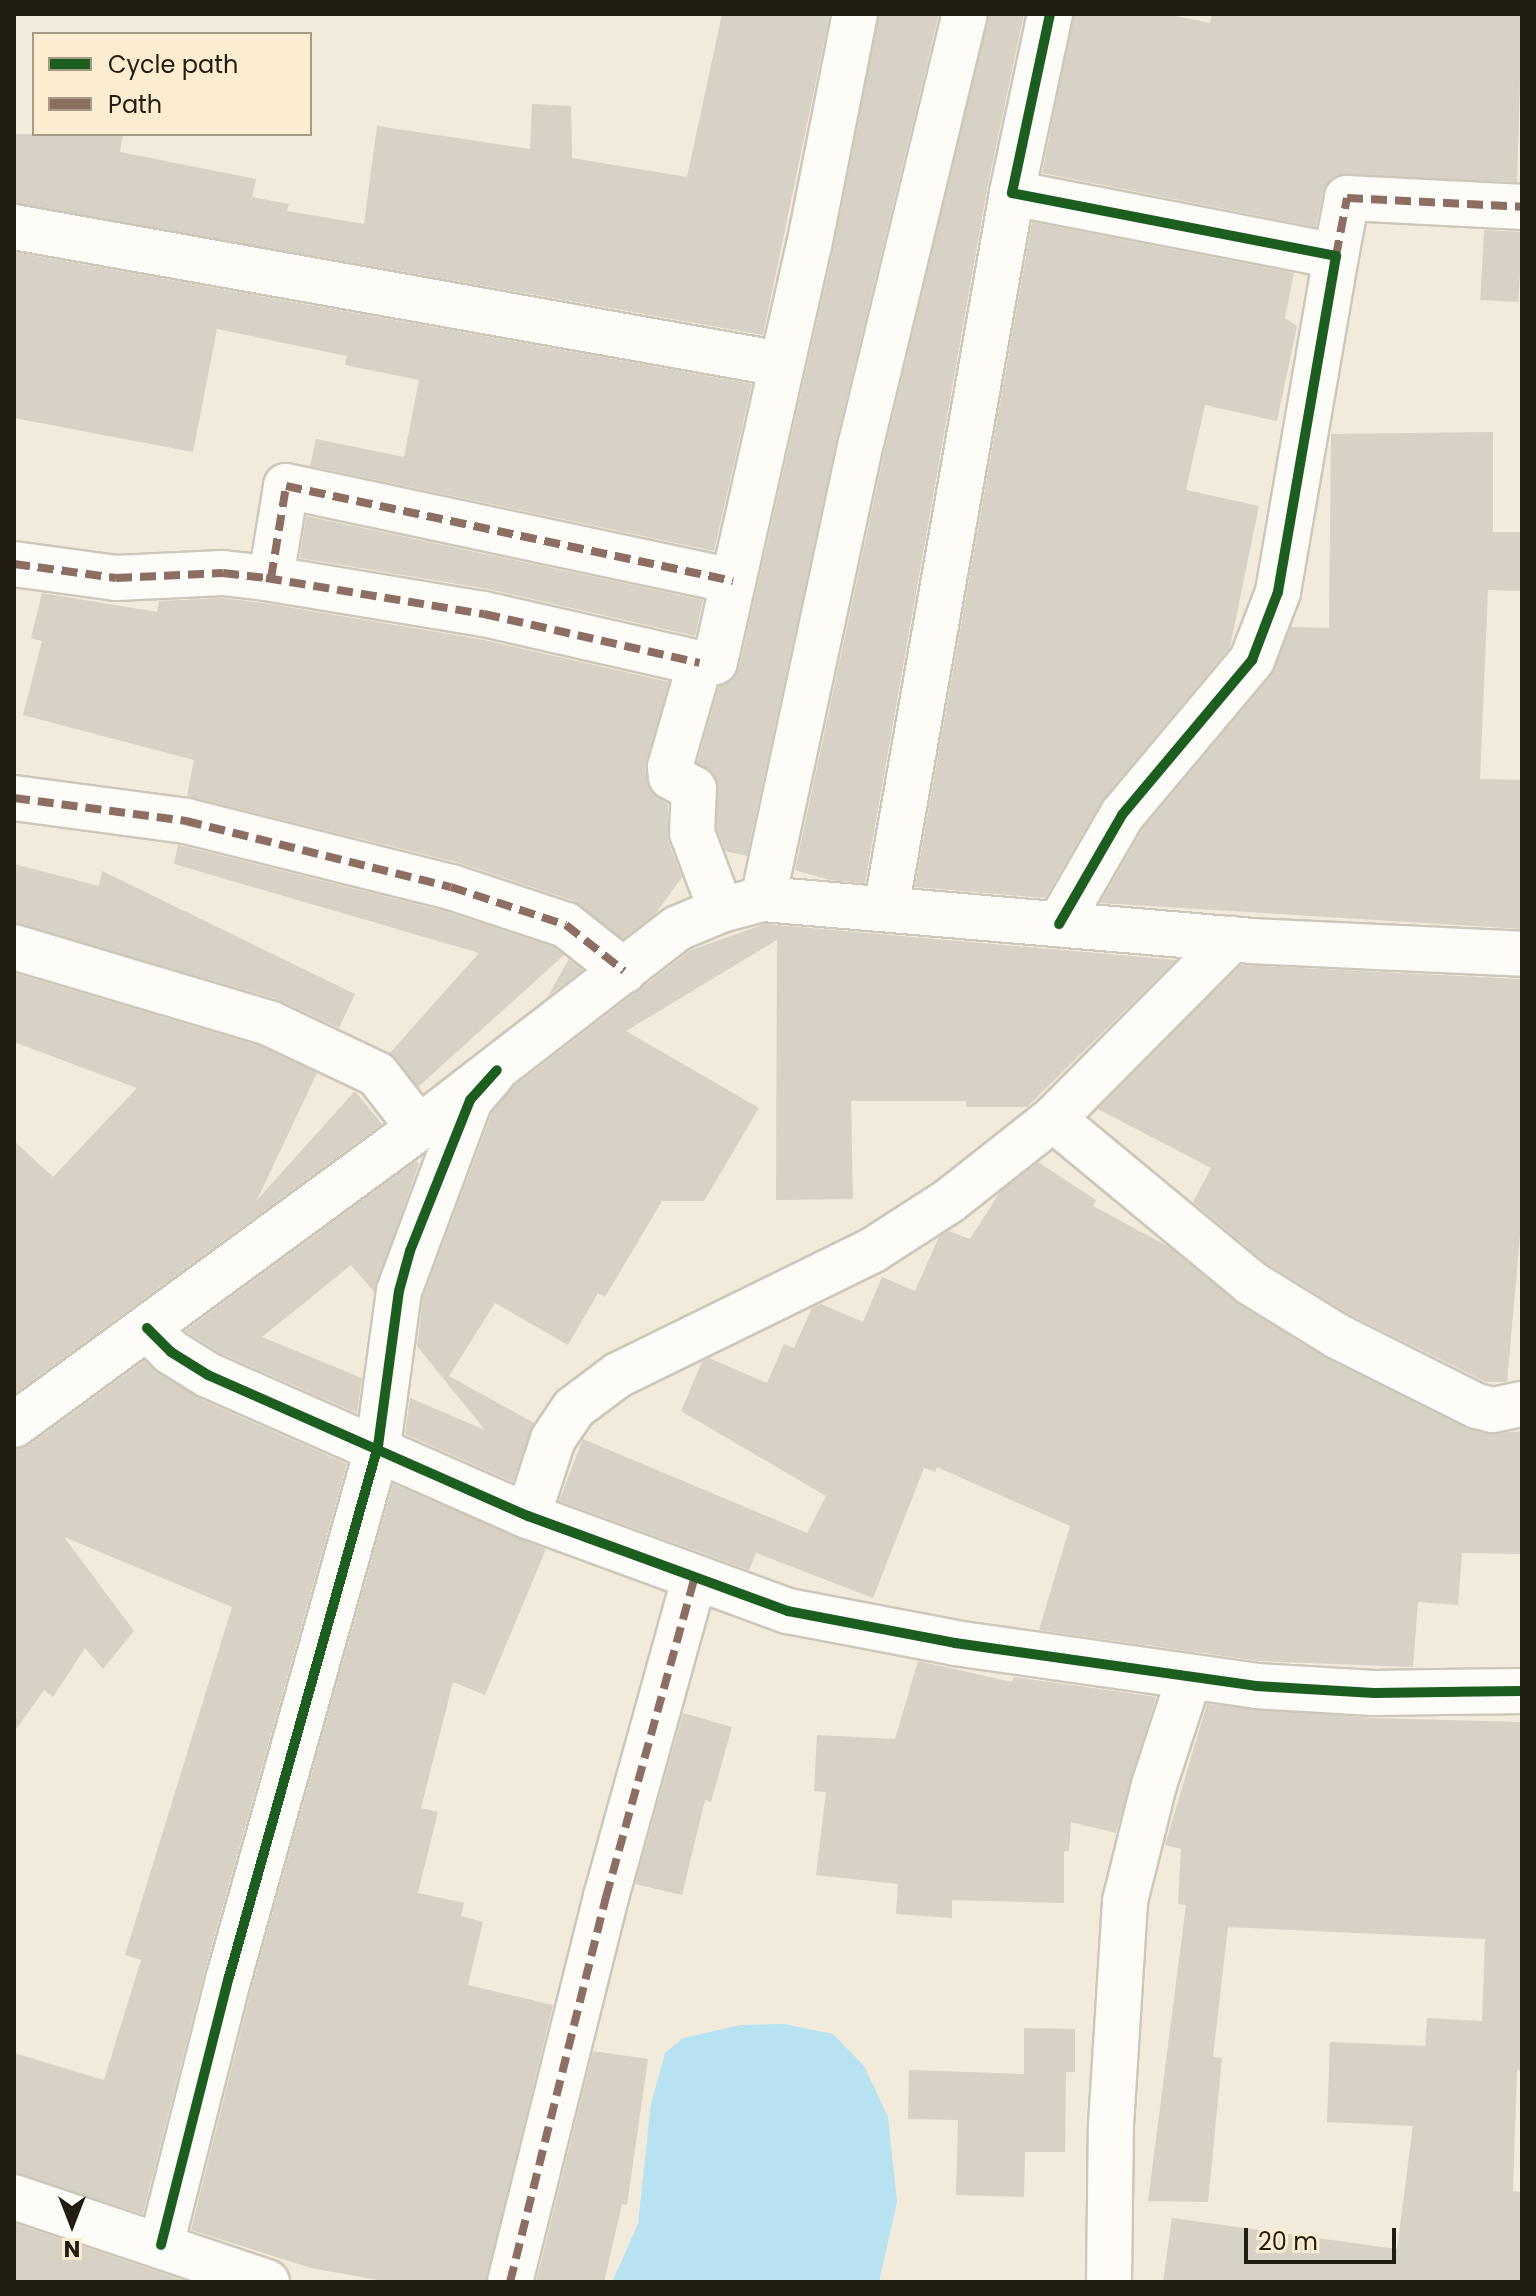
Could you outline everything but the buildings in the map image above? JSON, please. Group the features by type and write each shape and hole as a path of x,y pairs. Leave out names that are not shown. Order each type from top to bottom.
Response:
{"street":[{"path":"14,564 116,578 223,573 271,578 484,614 700,663 715,662 855,14"},
{"path":"763,899 861,443 965,14"},
{"path":"886,909 1012,193 1050,14"},
{"path":"1012,193 1336,256"},
{"path":"1059,924 1122,815 1252,660 1278,592 1347,198 1522,207"},
{"path":"14,227 781,364"},
{"path":"271,578 286,486 733,581"},
{"path":"700,663 670,767 671,777 694,789 692,833 721,910"},
{"path":"14,798 186,821 451,887 566,925 624,971"},
{"path":"14,1425 497,1070 678,928 721,910 763,899 1232,939 1522,954"},
{"path":"528,1516 553,1439 574,1408 618,1375 873,1250 949,1201 1053,1119 1232,939"},
{"path":"14,947 269,1023 377,1074 419,1128"},
{"path":"161,2245 229,1977 378,1446 399,1291 410,1251 470,1100 497,1070"},
{"path":"1053,1119 1263,1291 1337,1336 1477,1406 1493,1410 1522,1404"},
{"path":"147,1328 171,1352 208,1375 378,1446 528,1516 788,1611 955,1643 1189,1678 1374,1693 1522,1691"},
{"path":"510,2282 610,1882 694,1579"},
{"path":"1109,2282 1111,2125 1125,1901 1154,1785 1189,1678"},
{"path":"14,2197 267,2282"}],"water":[{"path":"784,2024 833,2034 864,2066 888,2117 897,2202 879,2282 612,2282 638,2224 651,2104 665,2053 683,2038 741,2025"}],"marked path":[{"path":"1336,256 1347,198 1522,207"},
{"path":"271,578 286,486 733,581"},
{"path":"14,564 116,578 223,573 266,578 484,614 700,663"},
{"path":"14,798 186,821 451,887 566,925 624,971"},
{"path":"510,2282 606,1897 694,1579"}],"cycle path":[{"path":"1050,14 1012,193 1336,256 1278,592 1252,660 1122,815 1059,924"},
{"path":"161,2245 229,1977 378,1446 399,1291 410,1251 470,1100 497,1070"},
{"path":"147,1328 171,1352 208,1375 528,1516 788,1611 955,1643 1256,1686 1374,1693 1522,1691"}]}
